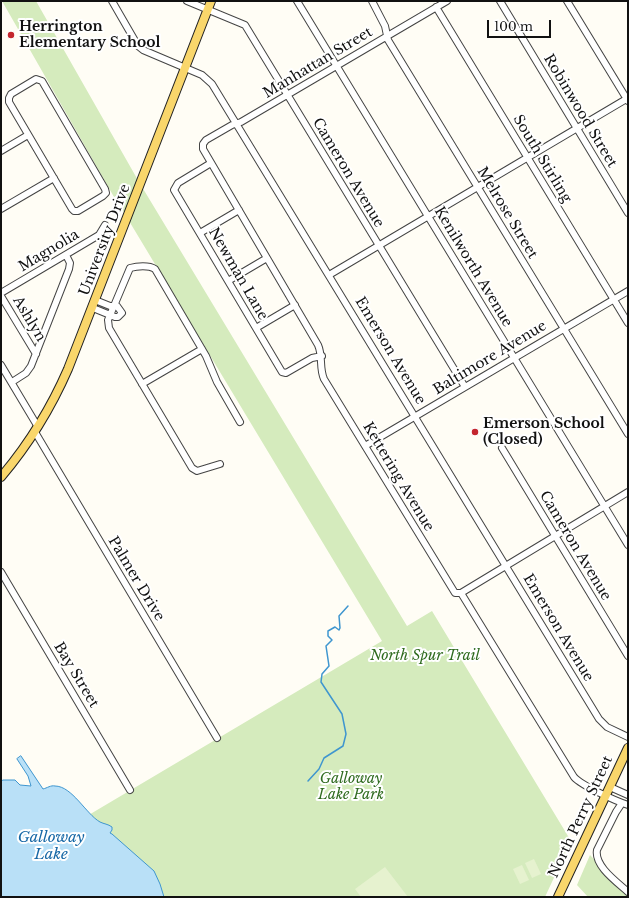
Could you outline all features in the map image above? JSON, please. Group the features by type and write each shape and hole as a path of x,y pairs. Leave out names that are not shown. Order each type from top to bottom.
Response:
{"main road":[{"name":"University Drive","path":"1,477 37,429 64,379 211,1"},
{"name":"North Perry Street","path":"558,897 628,748"}],"street":[{"name":"Emerson Avenue","path":"112,1 141,49 148,54 202,75 210,81 600,720 607,727 628,737"},
{"name":"Cameron Avenue","path":"187,1 245,25 464,387"},
{"name":"Kenilworth Avenue","path":"297,1 628,545"},
{"name":"Melrose Street","path":"372,1 384,22 388,40 392,47 628,434"},
{"name":"Robinwood Street","path":"500,1 628,213"},
{"path":"329,275 628,99 567,1"},
{"name":"Manhattan Street","path":"203,145 206,140 232,125 242,122 444,2"},
{"name":"South Stirling","path":"436,8 628,323"},
{"path":"38,79 42,81 106,189 105,194 79,211 73,210 28,135 9,102 9,98 12,94 38,79"},
{"path":"1,151 28,135"},
{"name":"Kettering Avenue","path":"203,145 211,163 318,345 322,356 321,369 323,377 453,591 457,594 462,593 574,777 581,783 625,804"},
{"name":"Newman Lane","path":"211,163 178,183 174,190 283,373 287,373 312,358 322,356"},
{"path":"1,209 54,178"},
{"path":"200,233 239,210"},
{"name":"Magnolia","path":"1,295 99,235 105,225"},
{"path":"12,382 28,372 36,354 69,269 70,263 66,255"},
{"path":"228,281 267,258"},
{"path":"220,464 197,470 192,468 109,328 108,322 110,315 130,268 153,267 156,270 202,348 217,382 240,422"},
{"name":"Baltimore Avenue","path":"365,446 628,291"},
{"name":"Ashlyn","path":"1,295 36,354"},
{"path":"94,304 119,306 122,313 117,317 110,315 94,304"},
{"path":"256,328 295,305"},
{"path":"142,384 202,348"},
{"name":"Palmer Drive","path":"1,365 217,738"},
{"name":"Cameron Avenue","path":"502,448 628,656"},
{"path":"462,593 628,492"},
{"name":"Bay Street","path":"1,572 130,790"},
{"path":"610,787 628,795"},
{"path":"625,804 616,812 597,850 596,856 600,865 628,892"}],"green space":[{"name":"Galloway Lake Park","path":"2,1 36,1 139,182 407,626 432,611 571,841 545,897 6,897 1,867 382,641 120,206 122,202 118,195 114,197"},
{"path":"590,855 628,895 628,897 588,897 577,885"},
{"path":"534,859 541,874 532,878 525,863"},
{"path":"522,865 529,880 520,884 513,869"},
{"path":"385,867 408,897 361,897 355,889"}],"water":[{"name":"Galloway Lake","path":"21,756 43,789 54,786 67,790 95,818 112,827 110,833 154,871 164,897 1,897 1,781 15,780 20,785 31,786 28,776 17,759"}],"waterway":[{"path":"308,781 319,769 324,758 343,746 346,734 342,714 321,682 322,674 329,666 326,646 332,640 328,636 328,631 335,627 339,630 339,616 348,606"}],"place":[{"name":"Herrington Elementary School","path":"11,35"},
{"name":"Emerson School (Closed)","path":"475,432"}],"park label":[{"name":"North Spur Trail","path":"425,656"}]}
